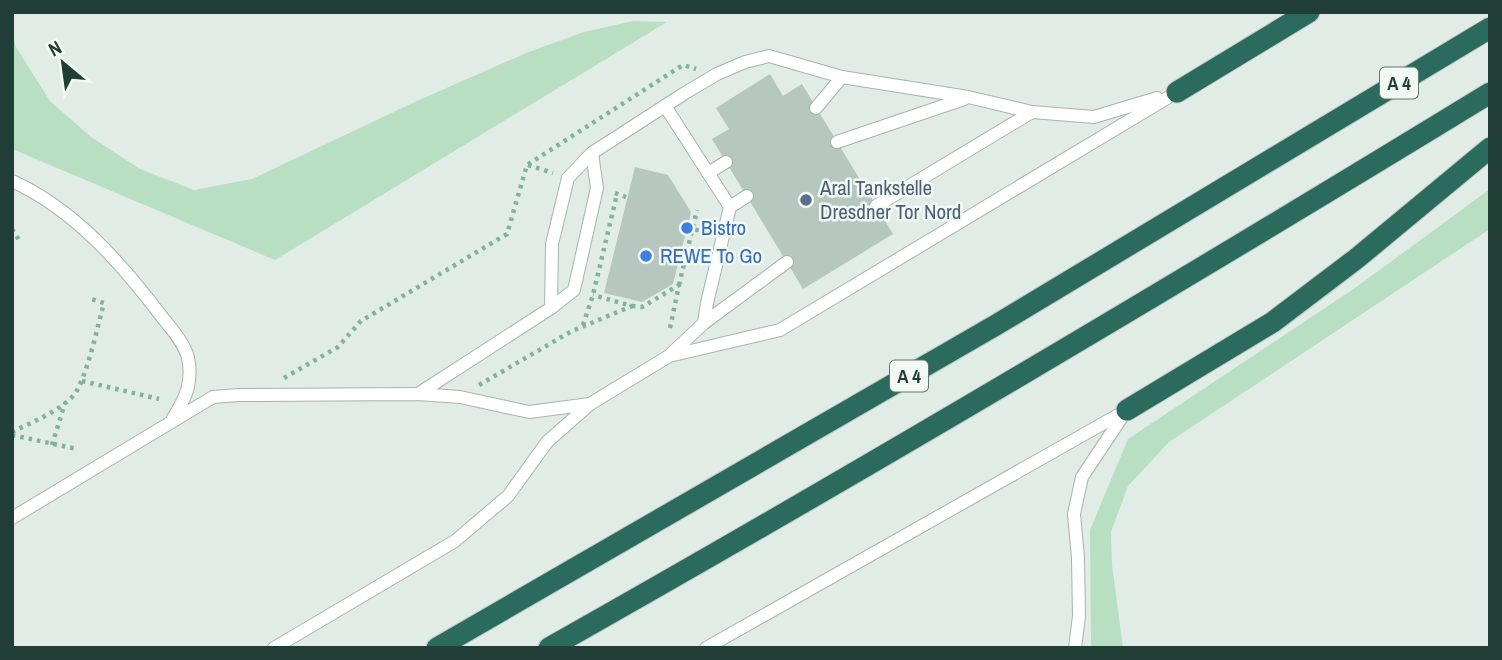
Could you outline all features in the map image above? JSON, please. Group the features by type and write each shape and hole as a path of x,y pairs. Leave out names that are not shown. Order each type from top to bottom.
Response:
{"highway":[{"path":"1177,92 1309,12"},
{"name":"A 4","path":"437,648 984,332 1490,28"},
{"path":"549,648 992,393 1237,248 1490,93"},
{"path":"1127,410 1273,322 1356,259 1490,148"}],"lane":[{"path":"551,308 552,244 568,178 593,153 717,74 745,62 769,56 842,77 968,97 1032,112 1094,117 1177,92"},
{"path":"816,108 842,77"},
{"path":"669,356 780,330 1177,92"},
{"path":"836,142 968,97"},
{"path":"665,106 730,207"},
{"path":"876,206 1032,112"},
{"path":"418,394 551,308 574,290 597,188 593,153"},
{"path":"709,173 726,162"},
{"path":"12,181 30,189 64,212 100,245 173,330 187,355 190,382 184,401 171,422"},
{"path":"704,323 730,207 747,196"},
{"path":"275,648 454,541 508,496 547,442 590,404 669,356 704,323 787,262"},
{"path":"12,517 213,397 418,394 460,397 529,412 590,404"},
{"path":"706,648 1127,410"},
{"path":"1075,648 1079,616 1079,558 1074,514 1082,477 1127,410"}],"path":[{"path":"282,379 338,347 361,321 507,234 527,165 683,65 717,74"},
{"path":"583,326 617,194"},
{"path":"670,327 697,210"},
{"path":"12,229 19,240"},
{"path":"593,295 642,307 678,285"},
{"path":"12,434 76,394 104,303 88,298"},
{"path":"460,397 583,326 632,306"},
{"path":"82,381 159,399"},
{"path":"52,445 65,403"},
{"path":"12,434 77,449"}],"green space":[{"path":"633,21 667,22 275,260 12,149 12,35 16,47 50,101 91,137 140,169 194,190 252,179 526,53 584,32"},
{"path":"1490,189 1490,229 1169,442 1128,486 1111,532 1112,565 1123,648 1091,648 1090,530 1128,439 1355,288"}],"building":[{"path":"770,74 783,96 802,84 893,234 803,289 712,139 729,129 716,108"},
{"name":"REWE To Go","path":"635,167 668,175 691,212 673,284 642,302 604,293"}],"place":[{"name":"Aral Tankstelle Dresdner Tor Nord","path":"806,200"},
{"name":"Bistro","path":"687,228"},
{"name":"REWE To Go","path":"646,256"}]}
